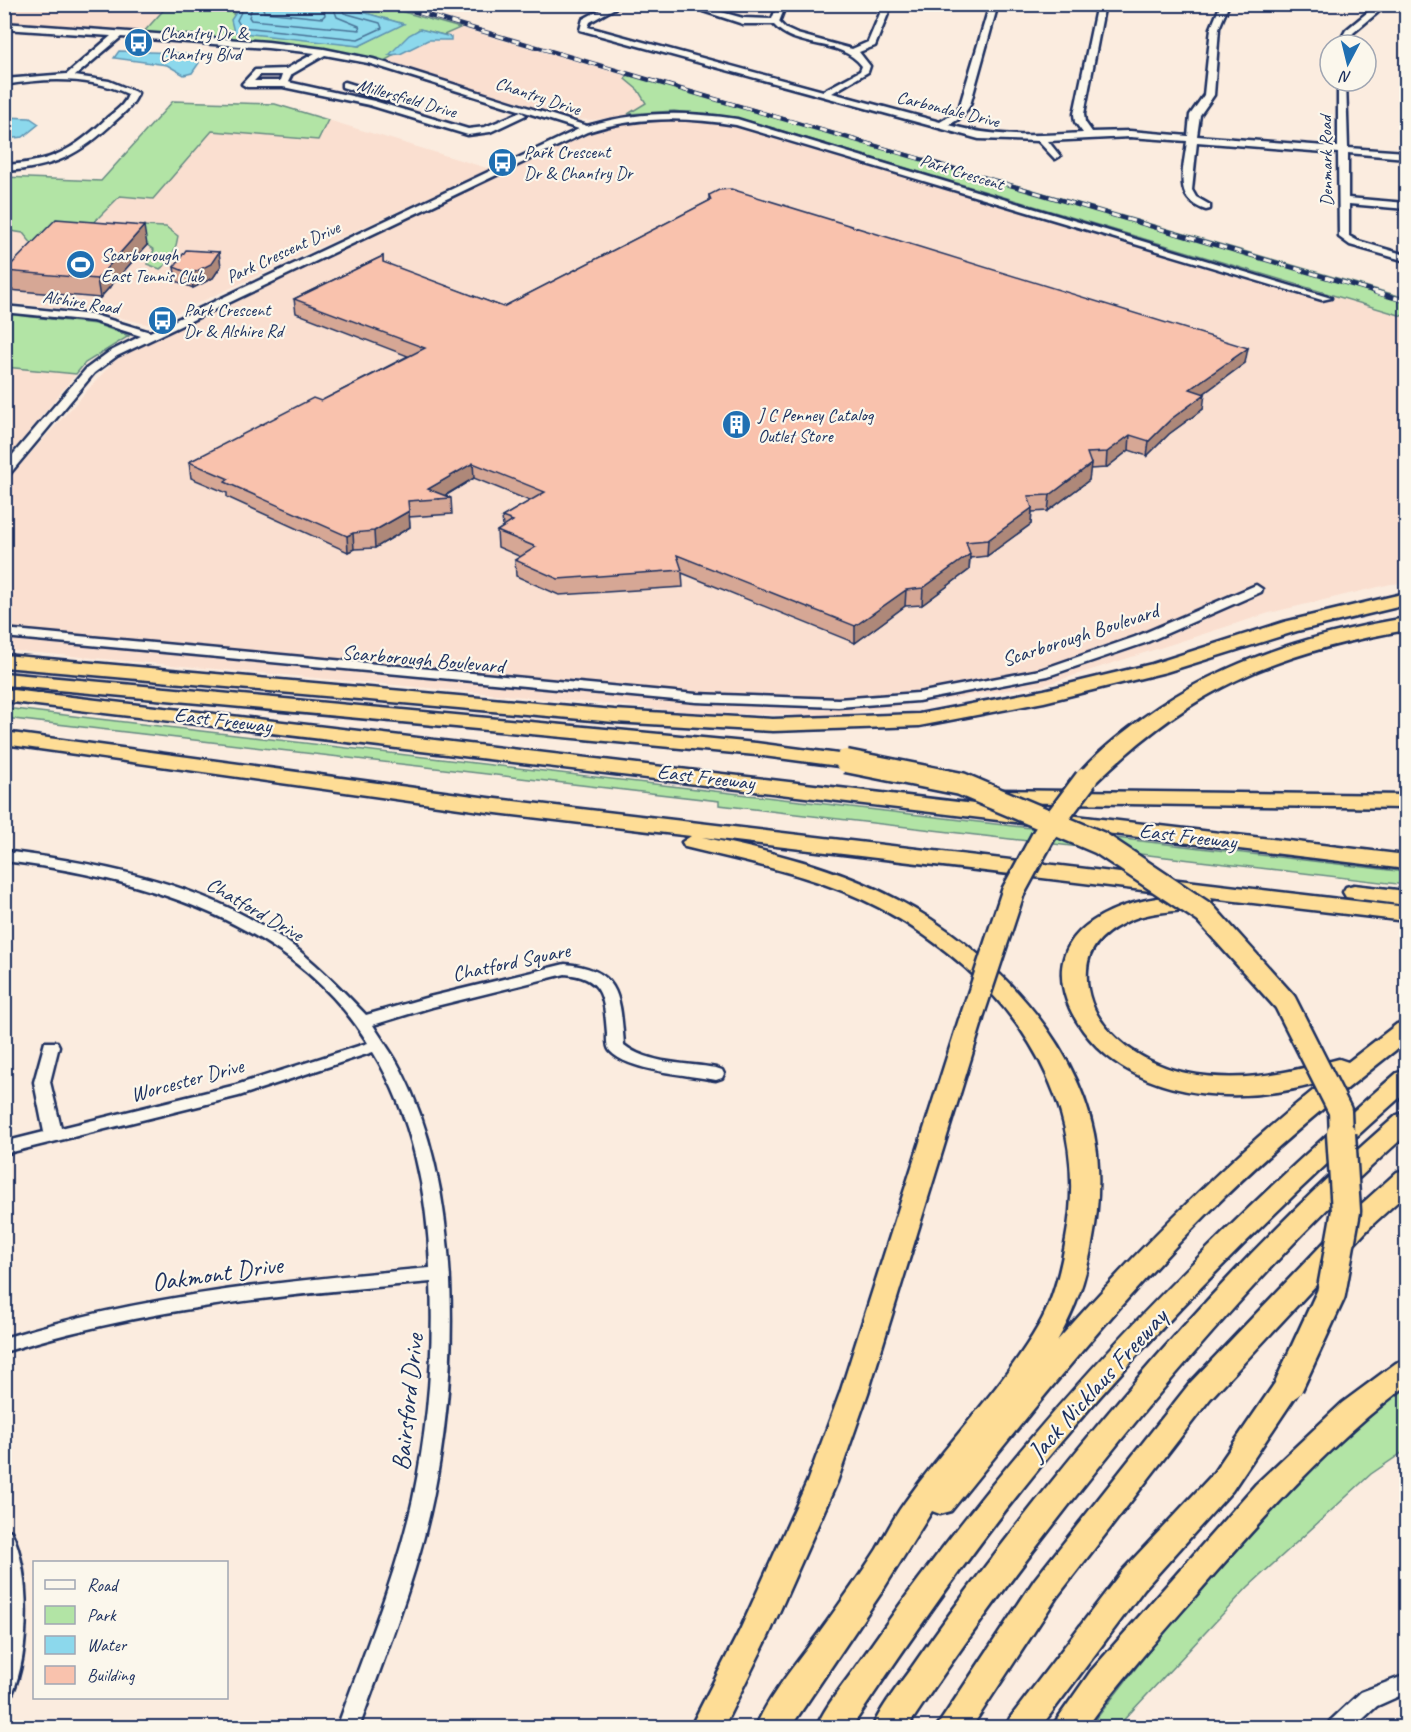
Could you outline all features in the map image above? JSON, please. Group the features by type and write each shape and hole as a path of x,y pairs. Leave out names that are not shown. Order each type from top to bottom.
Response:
{"highway":[{"path":"4,661 614,716 773,725 919,720 1044,696 1159,668 1291,626 1407,599"},
{"path":"1159,668 1312,644 1407,624"},
{"path":"706,1728 753,1635 822,1482 854,1393 1013,892 1044,835 1086,779 1124,741 1168,706 1226,674 1312,644"},
{"path":"4,667 507,718 583,734"},
{"path":"4,679 756,749 846,761 961,784 1100,843 1205,913 1285,1002 1340,1111 1346,1210 1331,1294 1290,1385 1222,1483 1133,1580 1021,1728"},
{"name":"East Freeway","path":"4,695 621,766 1407,862"},
{"name":"East Freeway","path":"4,734 1407,898"},
{"path":"4,738 488,805 1407,914"},
{"path":"621,766 1027,799 1407,802"},
{"path":"488,805 652,833 749,853 792,865 858,890 923,924 981,968 1005,992 1036,1029 1054,1058 1076,1110 1083,1137 1088,1187 1084,1233 1052,1326 913,1514 884,1563 771,1728"},
{"path":"1361,908 1199,901 1140,909 1105,924 1083,944 1073,977 1078,1003 1096,1034 1138,1065 1183,1080 1225,1086 1289,1083 1352,1061 1405,1032"},
{"path":"884,1563 926,1520 1082,1332 1200,1205 1320,1097 1405,1032"},
{"name":"Jack Nicklaus Freeway","path":"831,1728 965,1540 1083,1395 1205,1266 1364,1115 1407,1079"},
{"name":"Jack Nicklaus Freeway","path":"888,1728 1001,1568 1083,1464 1242,1280 1407,1121"},
{"path":"952,1728 1046,1588 1200,1391 1364,1217 1407,1179"},
{"path":"1067,1728 1102,1681 1267,1493 1352,1411 1407,1371"}],"street":[{"name":"Carbondale Drive","path":"618,4 584,23 583,28 642,42 940,126 991,138 1042,140 1089,134 1192,138 1407,155"},
{"path":"775,22 782,4"},
{"path":"852,52 872,44 888,4"},
{"path":"940,126 959,115 965,105 994,4"},
{"path":"1089,134 1080,122 1078,114 1101,4"},
{"path":"1206,207 1192,199 1188,193 1192,138 1195,115 1209,95 1215,28 1225,4"},
{"path":"1365,4 1407,7"},
{"path":"1348,33 1382,5"},
{"path":"707,12 743,21 775,22 791,34 852,52 864,60 866,69 824,93"},
{"name":"Chantry Drive","path":"4,26 320,54 400,70 582,126 584,130"},
{"name":"Chantry Drive","path":"4,31 109,36"},
{"path":"60,79 70,76 109,36"},
{"path":"282,84 288,72 320,54"},
{"name":"Chantry Drive","path":"320,54 545,123 584,130"},
{"name":"Millersfield Drive","path":"288,72 258,72 247,84 282,84 371,104 462,131 487,130 520,115"},
{"path":"4,82 33,78 60,79 120,86 133,93 131,101 80,149 68,157 8,168"},
{"path":"345,85 451,119 503,122"},
{"name":"Denmark Road","path":"1342,93 1343,234 1346,240 1407,258"},
{"name":"Park Crescent","path":"584,130 607,122 659,115 710,117 737,122 1326,298"},
{"path":"545,123 557,131 550,146"},
{"name":"Park Crescent Drive","path":"4,473 97,365 113,354 584,130"},
{"path":"1042,140 1055,156"},
{"path":"1342,201 1407,206"},
{"name":"Alshire Road","path":"4,309 94,318 151,336"},
{"name":"Scarborough Boulevard","path":"4,633 696,698 838,703 918,697 1043,673 1140,640 1256,589"},
{"name":"Scarborough Boulevard","path":"4,642 650,701 777,708 823,707 838,703"},
{"name":"Chatford Drive","path":"4,856 105,871 194,897 270,938 317,973 363,1022 378,1045"},
{"name":"Chatford Square","path":"363,1022 429,1002 565,969 583,970 598,976 608,987 616,1047 620,1052 639,1059 716,1074"},
{"name":"Worcester Drive","path":"4,1148 239,1090 378,1045"},
{"name":"Bairsford Drive","path":"348,1728 393,1598 422,1500 440,1393 442,1318 437,1238 416,1131 393,1073 378,1045"},
{"path":"51,1046 42,1082 54,1137"},
{"name":"Oakmont Drive","path":"4,1345 98,1318 204,1298 440,1274"},
{"path":"4,1537 12,1565 16,1601 14,1636 4,1688"},
{"path":"1338,1728 1369,1699 1407,1684"}],"shaded area":[{"path":"4,5 169,5 142,34 5,24"},
{"path":"460,28 626,76 625,79 638,90 646,103 630,114 678,111 749,121 1406,317 1406,583 1391,584 1269,613 1044,685 830,716 705,713 5,650 5,482 113,362 138,347 626,116 593,120 570,119 382,62 428,40 444,41 451,37 444,35"},
{"path":"328,120 490,169 150,325 93,311 5,303 4,230 23,233 33,245 147,245 154,250 176,249 91,225 120,196 153,198 212,130 317,140"},
{"path":"5,367 76,374 5,461"}],"green space":[{"path":"169,4 241,5 233,14 285,36 359,46 403,24 338,5 379,5 460,28 444,35 419,29 390,55 393,56 382,62 329,50 142,34"},
{"path":"629,73 1406,298 1406,317 749,121 674,111 628,114 646,103 638,90 625,79"},
{"path":"173,101 275,104 328,120 318,140 212,131 153,199 120,196 92,224 166,227 178,236 172,255 160,269 147,264 154,250 147,245 33,245 23,233 5,230 4,177 101,181"},
{"path":"5,314 96,324 129,336 85,363 76,374 5,367"},
{"path":"5,708 1406,872 1406,885 719,805 719,801 5,718"},
{"path":"1406,1377 1406,1450 1371,1474 1248,1587 1117,1727 1089,1728 1242,1532"}],"water":[{"path":"241,5 338,5 404,24 359,46 234,32 231,20"},
{"path":"420,29 451,37 451,40 428,40 400,54 389,55 409,35"},
{"path":"119,51 179,53 196,56 199,63 192,73 184,75 167,65 114,58"},
{"path":"5,117 30,118 39,124 23,137 5,139"}],"building":[{"name":"J C Penney Catalog Outlet Store","path":"731,189 1248,348 1190,389 1205,394 1171,419 1149,441 1130,435 1107,452 1087,453 1091,464 1050,495 1028,496 1032,508 988,540 966,542 970,554 923,588 906,590 855,626 677,555 682,570 558,579 515,560 536,547 497,531 513,521 502,517 545,492 473,463 428,489 451,498 408,501 409,511 374,531 353,533 347,536 225,482 229,479 189,462 313,398 321,401 425,348 294,299 383,256 383,262 503,307 711,200 709,195 719,190"},
{"path":"56,219 144,226 97,279 5,271"},
{"path":"186,250 219,252 211,264 191,274 174,267"}],"railway":[{"path":"389,4 1380,293"},
{"path":"1375,292 1406,301"}],"place":[{"name":"Chantry Dr & Chantry Blvd","path":"139,43"},
{"name":"Park Crescent Dr & Chantry Dr","path":"503,162"},
{"name":"Scarborough East Tennis Club","path":"80,265"},
{"name":"Park Crescent Dr & Alshire Rd","path":"163,320"},
{"name":"J C Penney Catalog Outlet Store","path":"737,425"}]}
